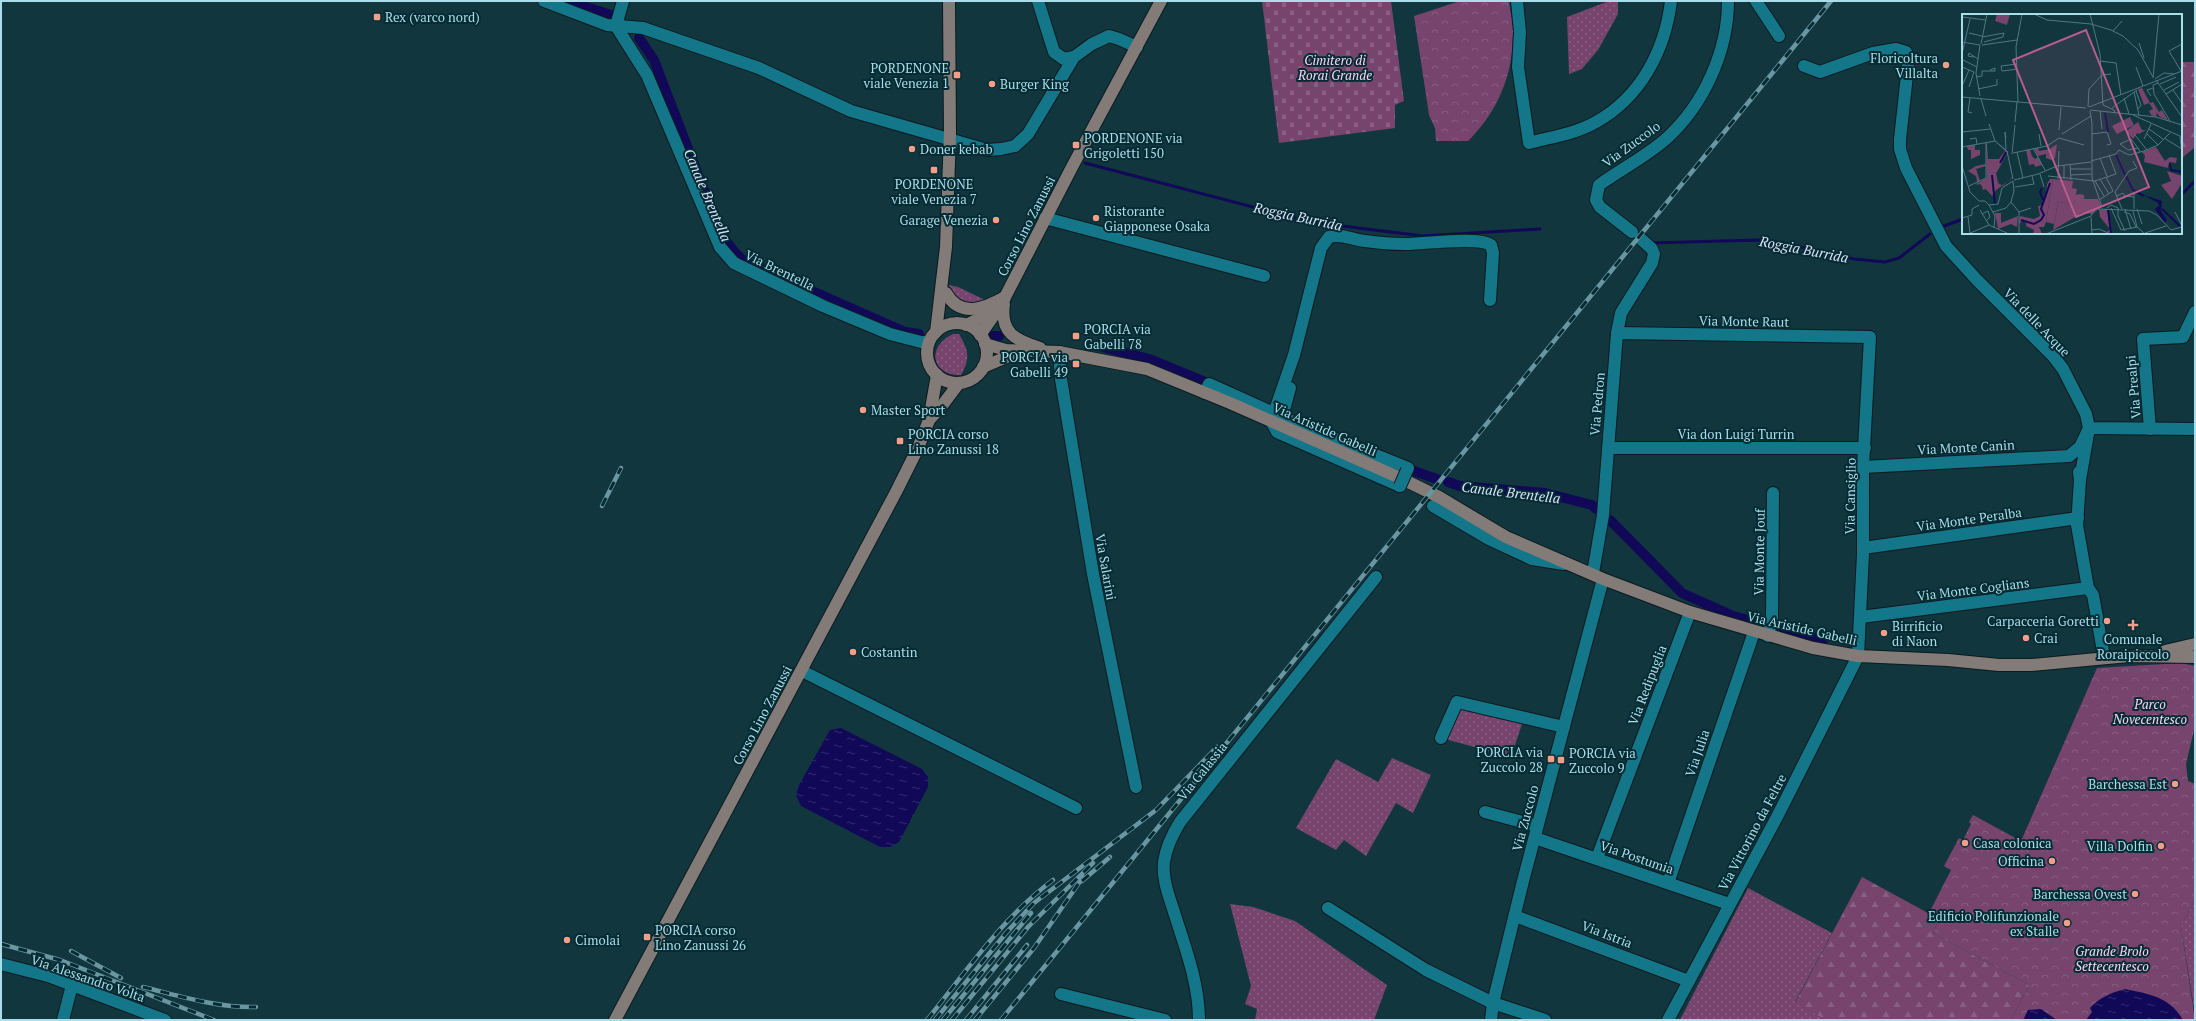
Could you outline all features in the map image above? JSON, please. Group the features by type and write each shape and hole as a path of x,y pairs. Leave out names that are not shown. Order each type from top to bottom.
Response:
{"main road":[{"path":"943,265 946,293 950,306 962,324 983,339 986,351 983,367 973,378 959,383 943,380 937,375 929,364 927,357 932,337 943,265 946,247 950,136 949,1"},
{"name":"Corso Lino Zanussi","path":"983,339 1045,218 1161,1"},
{"path":"946,293 953,304 969,309 986,307 1005,297"},
{"name":"Corso Lino Zanussi","path":"962,324 986,315 1005,297"},
{"name":"Via Aristide Gabelli","path":"1005,297 1003,323 1013,337 1026,343 1055,351 1147,369 1205,393 1277,419 1439,497 1506,537 1598,576 1690,612 1754,632 1770,628 1813,648 1858,656 1948,660 1999,665 2032,665 2104,657 2195,657"},
{"path":"932,337 942,327 962,324"},
{"name":"Via Aristide Gabelli","path":"983,339 1006,350 1055,351"},
{"name":"Via Aristide Gabelli","path":"983,367 1021,351"},
{"name":"Corso Lino Zanussi","path":"615,1020 802,671 918,448 929,420 937,375"},
{"name":"Corso Lino Zanussi","path":"929,420 959,383"},
{"name":"Via Aristide Gabelli","path":"2129,656 2195,644"}],"street":[{"path":"544,1 606,25 635,27 759,68 851,112 950,136 987,150 1015,146 1028,134 1074,57 1092,44 1109,36 1136,47"},
{"path":"616,26 624,1"},
{"path":"1038,1 1054,52 1064,59 1074,57"},
{"path":"1517,1 1520,32 1518,66 1529,143 1575,131 1597,122 1634,91 1649,70 1658,53 1666,33 1671,1"},
{"name":"Via Zuccolo","path":"1651,247 1600,207 1596,200 1599,184 1668,137 1689,113 1705,89 1716,62 1724,35 1728,1"},
{"path":"1756,1 1779,36"},
{"name":"Via Brentella","path":"616,26 647,75 717,242 734,263 823,306 890,334 921,342 932,337"},
{"name":"Via delle Acque","path":"1804,66 1820,72 1873,53 1896,48 1906,52 1908,66 1900,149 1906,168 1946,246 1977,280 2054,356 2072,384 2086,414 2089,428 2080,480 2078,518 2088,588 2093,596 2104,657"},
{"path":"1045,218 1264,276"},
{"path":"1277,419 1408,468 1400,486 1277,432 1277,419 1321,248 1327,239 1332,236 1388,243 1472,241 1488,243 1491,245 1493,253 1490,300"},
{"name":"Via Pedron","path":"1598,576 1617,333 1621,313 1652,263 1654,254 1651,247"},
{"name":"Via Prealpi","path":"2150,429 2143,339 2183,337 2195,312"},
{"name":"Via Monte Raut","path":"1617,333 1870,337"},
{"name":"Via Cansiglio","path":"1858,656 1863,548 1863,467 1870,337"},
{"name":"Via Salarini","path":"1055,351 1061,379 1092,574 1136,787"},
{"path":"2069,456 2080,447 2089,428 2195,429"},
{"name":"Via don Luigi Turrin","path":"1608,448 1865,448"},
{"name":"Via delle Acque","path":"2069,456 2077,466 2080,480"},
{"name":"Via Monte Canin","path":"1863,467 2069,456"},
{"name":"Via Monte Jouf","path":"1770,628 1773,493"},
{"name":"Via Aristide Gabelli","path":"1433,506 1489,539 1532,559 1575,566"},
{"name":"Via Monte Peralba","path":"1863,548 2078,518"},
{"name":"Via Zuccolo","path":"1491,1020 1493,1003 1564,727 1598,576"},
{"name":"Via Galassia","path":"1199,1020 1199,1005 1191,967 1166,884 1164,863 1171,836 1180,822 1376,577"},
{"name":"Via Monte Coglians","path":"1861,617 2088,588"},
{"name":"Via Redipuglia","path":"1597,858 1690,612"},
{"name":"Via Julia","path":"1668,883 1754,632"},
{"name":"Via Vittorino da Feltre","path":"1668,1020 1729,904 1778,816 1858,656"},
{"path":"802,671 1076,808"},
{"path":"1441,738 1457,702 1564,727"},
{"name":"Via Postumia","path":"1485,812 1597,858 1729,904"},
{"path":"1328,908 1426,970 1493,1003 1545,1020"},
{"name":"Via Istria","path":"1515,916 1689,981"},
{"name":"Via Alessandro Volta","path":"1,964 48,976 72,985 134,1014 165,1020"},
{"path":"63,1020 72,985"},
{"path":"1061,994 1165,1020"}],"green space":[{"name":"Cimitero di Rorai Grande","path":"1262,1 1391,1 1404,101 1395,105 1395,128 1279,143"},
{"path":"1460,1 1509,1 1513,31 1510,64 1506,79 1495,106 1468,141 1436,141 1435,128 1429,115 1414,16"},
{"path":"1609,1 1618,1 1618,14 1598,50 1582,69 1569,74 1567,17"},
{"path":"2182,62 2195,62 2195,147 2182,158"},
{"path":"949,285 958,287 987,301 975,305 965,303 956,296"},
{"path":"953,334 959,334 965,345 967,354 966,363 961,375 943,371 938,366 936,359 936,353 939,346 944,339"},
{"path":"2181,663 2195,666 2195,726 2186,764 2188,781 2195,784 2195,900 2181,926 2195,1020 2011,1020 2029,985 1933,933 1939,919 1929,913 1951,870 1944,866 1959,838 1963,840 1971,824 1969,822 1973,815 2021,841 2097,668"},
{"path":"1459,706 1523,721 1511,757 1445,739"},
{"path":"1392,758 1431,775 1413,813 1396,803 1366,856 1344,840 1336,850 1296,828 1336,759 1378,782"},
{"path":"1862,877 1939,919 1933,933 2029,985 2011,1020 1826,1020 1795,1003"},
{"path":"1748,888 1832,933 1795,1002 1826,1020 1680,1020"},
{"path":"2195,900 2195,1015 2181,926"},
{"path":"1230,904 1253,907 1295,921 1387,985 1374,1020 1255,1020 1257,1009 1245,1004 1251,986"}],"water":[{"path":"841,728 922,769 928,777 928,787 899,842 890,847 880,847 801,806 796,795 799,785 830,730"},
{"path":"2125,989 2150,995 2165,1001 2178,1012 2183,1020 2086,1020 2092,1012 2090,1008 2098,1001 2110,994"},
{"path":"2041,1009 2057,1020 2023,1020 2028,1010"}],"waterway":[{"name":"Canale Brentella","path":"567,1 611,15"},
{"name":"Canale Brentella","path":"639,38 654,60 715,219 734,252 744,261 905,332 919,334"},
{"name":"Roggia Burrida","path":"1085,163 1310,222 1423,236 1540,229"},
{"name":"Roggia Burrida","path":"2182,194 2195,181"},
{"name":"Roggia Burrida","path":"1944,226 1962,219"},
{"name":"Roggia Burrida","path":"1650,243 1759,240 1783,243 1854,259 1885,262 1899,258 1930,234"},
{"name":"Canale Brentella","path":"993,336 999,336"},
{"name":"Canale Brentella","path":"1099,346 1149,359 1205,382"},
{"name":"Canale Brentella","path":"1414,471 1437,479"},
{"name":"Canale Brentella","path":"1448,482 1460,486 1545,493 1592,505 1596,509"},
{"name":"Canale Brentella","path":"1610,520 1682,593 1733,616 1823,640"}],"railway":[{"path":"1001,1020 1831,1"},
{"path":"602,506 621,468"},
{"path":"935,1020 1006,933 1034,903 1156,810 1217,747"},
{"path":"1082,881 1110,857"},
{"path":"952,1020 1028,927 1093,863"},
{"path":"975,1020 1034,948 1083,877"},
{"path":"927,1020 1001,928 1017,911 1053,880"},
{"path":"943,1020 1031,913"},
{"path":"1,944 60,960 214,1020"},
{"path":"966,1020 1027,945"},
{"path":"71,951 121,978"},
{"path":"143,987 185,998 227,1006 256,1007"}],"place":[{"name":"Rex (varco nord)","path":"377,17"},
{"name":"Floricoltura Villalta","path":"1946,65"},
{"name":"PORDENONE viale Venezia 1","path":"957,75"},
{"name":"Burger King","path":"992,84"},
{"name":"PORDENONE via Grigoletti 150","path":"1076,145"},
{"name":"Doner kebab","path":"912,149"},
{"name":"PORDENONE viale Venezia 7","path":"934,170"},
{"name":"Ristorante Giapponese Osaka","path":"1096,218"},
{"name":"Garage Venezia","path":"996,220"},
{"name":"PORCIA via Gabelli 78","path":"1076,336"},
{"name":"PORCIA via Gabelli 49","path":"1076,364"},
{"name":"Master Sport","path":"863,410"},
{"name":"PORCIA corso Lino Zanussi 18","path":"900,441"},
{"name":"Carpacceria Goretti","path":"2107,621"},
{"name":"Comunale Roraipiccolo","path":"2133,625"},
{"name":"Birrificio di Naon","path":"1884,633"},
{"name":"Crai","path":"2026,638"},
{"name":"Costantin","path":"853,652"},
{"name":"PORCIA via Zuccolo 28","path":"1551,759"},
{"name":"PORCIA via Zuccolo 9","path":"1561,760"},
{"name":"Barchessa Est","path":"2175,784"},
{"name":"Casa colonica","path":"1965,843"},
{"name":"Villa Dolfin","path":"2161,846"},
{"name":"Officina","path":"2052,861"},
{"name":"Barchessa Ovest","path":"2135,894"},
{"name":"Edificio Polifunzionale ex Stalle","path":"2067,923"},
{"name":"PORCIA corso Lino Zanussi 26","path":"647,937"},
{"name":"Cimolai","path":"567,940"}],"park label":[{"name":"Parco Novecentesco","path":"2150,712"},
{"name":"Grande Brolo Settecentesco","path":"2112,958"}]}
